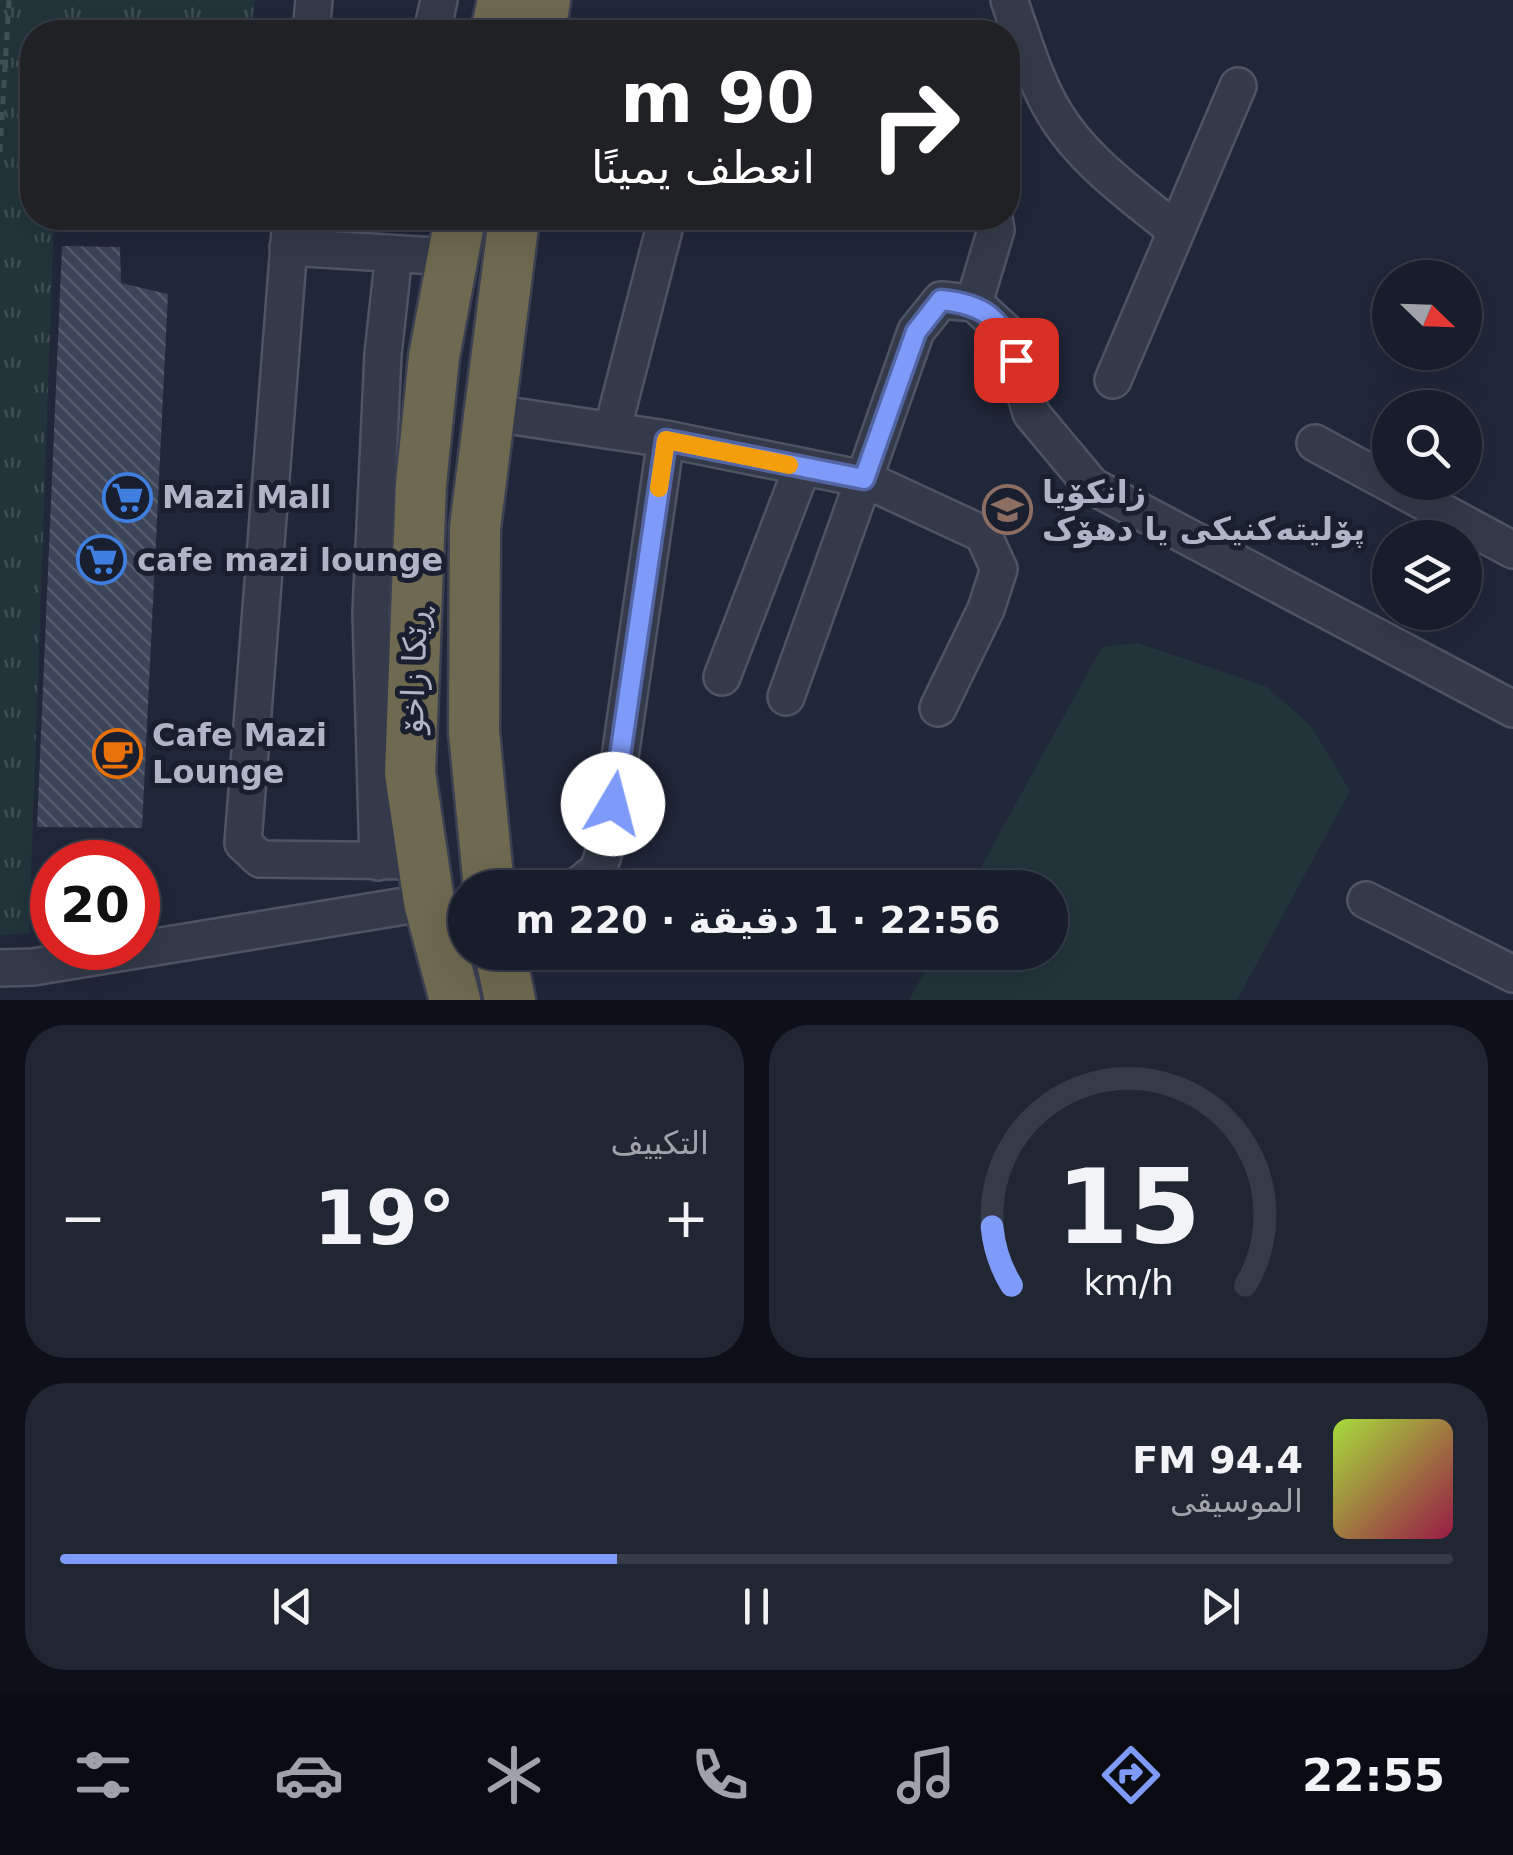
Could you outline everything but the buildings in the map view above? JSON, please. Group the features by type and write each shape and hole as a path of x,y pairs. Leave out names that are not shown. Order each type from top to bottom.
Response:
{"highway":[{"name":"ڕێکا زاخۆ","path":"486,870 474,732 474,528 512,230"},
{"name":"ڕێکا زاخۆ","path":"455,1000 410,875 410,772 421,484 434,356 456,237"},
{"path":"504,970 510,1000"}],"street":[{"path":"1020,29 1044,93 1064,129 1092,160 1176,232"},
{"path":"1113,380 1238,86"},
{"path":"612,431 664,230"},
{"path":"974,303 996,230"},
{"path":"410,875 260,859 244,843 289,232 394,254 456,237"},
{"path":"394,254 383,354 371,613 410,875"},
{"path":"786,697 916,332 941,300 974,303 1008,334 1031,413 1092,486 1513,710"},
{"path":"383,354 434,356"},
{"path":"487,412 666,440 864,479 982,534 999,569 986,608 938,708"},
{"path":"598,870 608,840 666,440"},
{"path":"1315,443 1513,550"},
{"path":"722,677 802,468"},
{"path":"0,968 33,967 410,875"},
{"path":"1366,900 1513,974"}],"path":[{"path":"0,152 2,63 10,0"}],"green space":[{"path":"0,0 255,0 252,20 20,20 20,230 54,230 29,933 0,935"},
{"path":"1138,643 1267,687 1311,726 1350,791 1237,1000 909,1000 926,970 1068,970 1068,870 979,870 1102,647"}],"slow traffic":[{"path":"659,488 666,440 789,465"}],"place":[{"name":"Mazi Mall","path":"127,497"},
{"name":"زانکۆیا پۆلیتەکنیکی یا دهۆک","path":"1007,510"},
{"name":"cafe mazi lounge","path":"102,560"},
{"name":"Cafe Mazi Lounge","path":"117,753"}],"route":[{"path":"613,804 666,440 864,479 916,332 941,300 974,303 1008,334 1016,360"}]}
